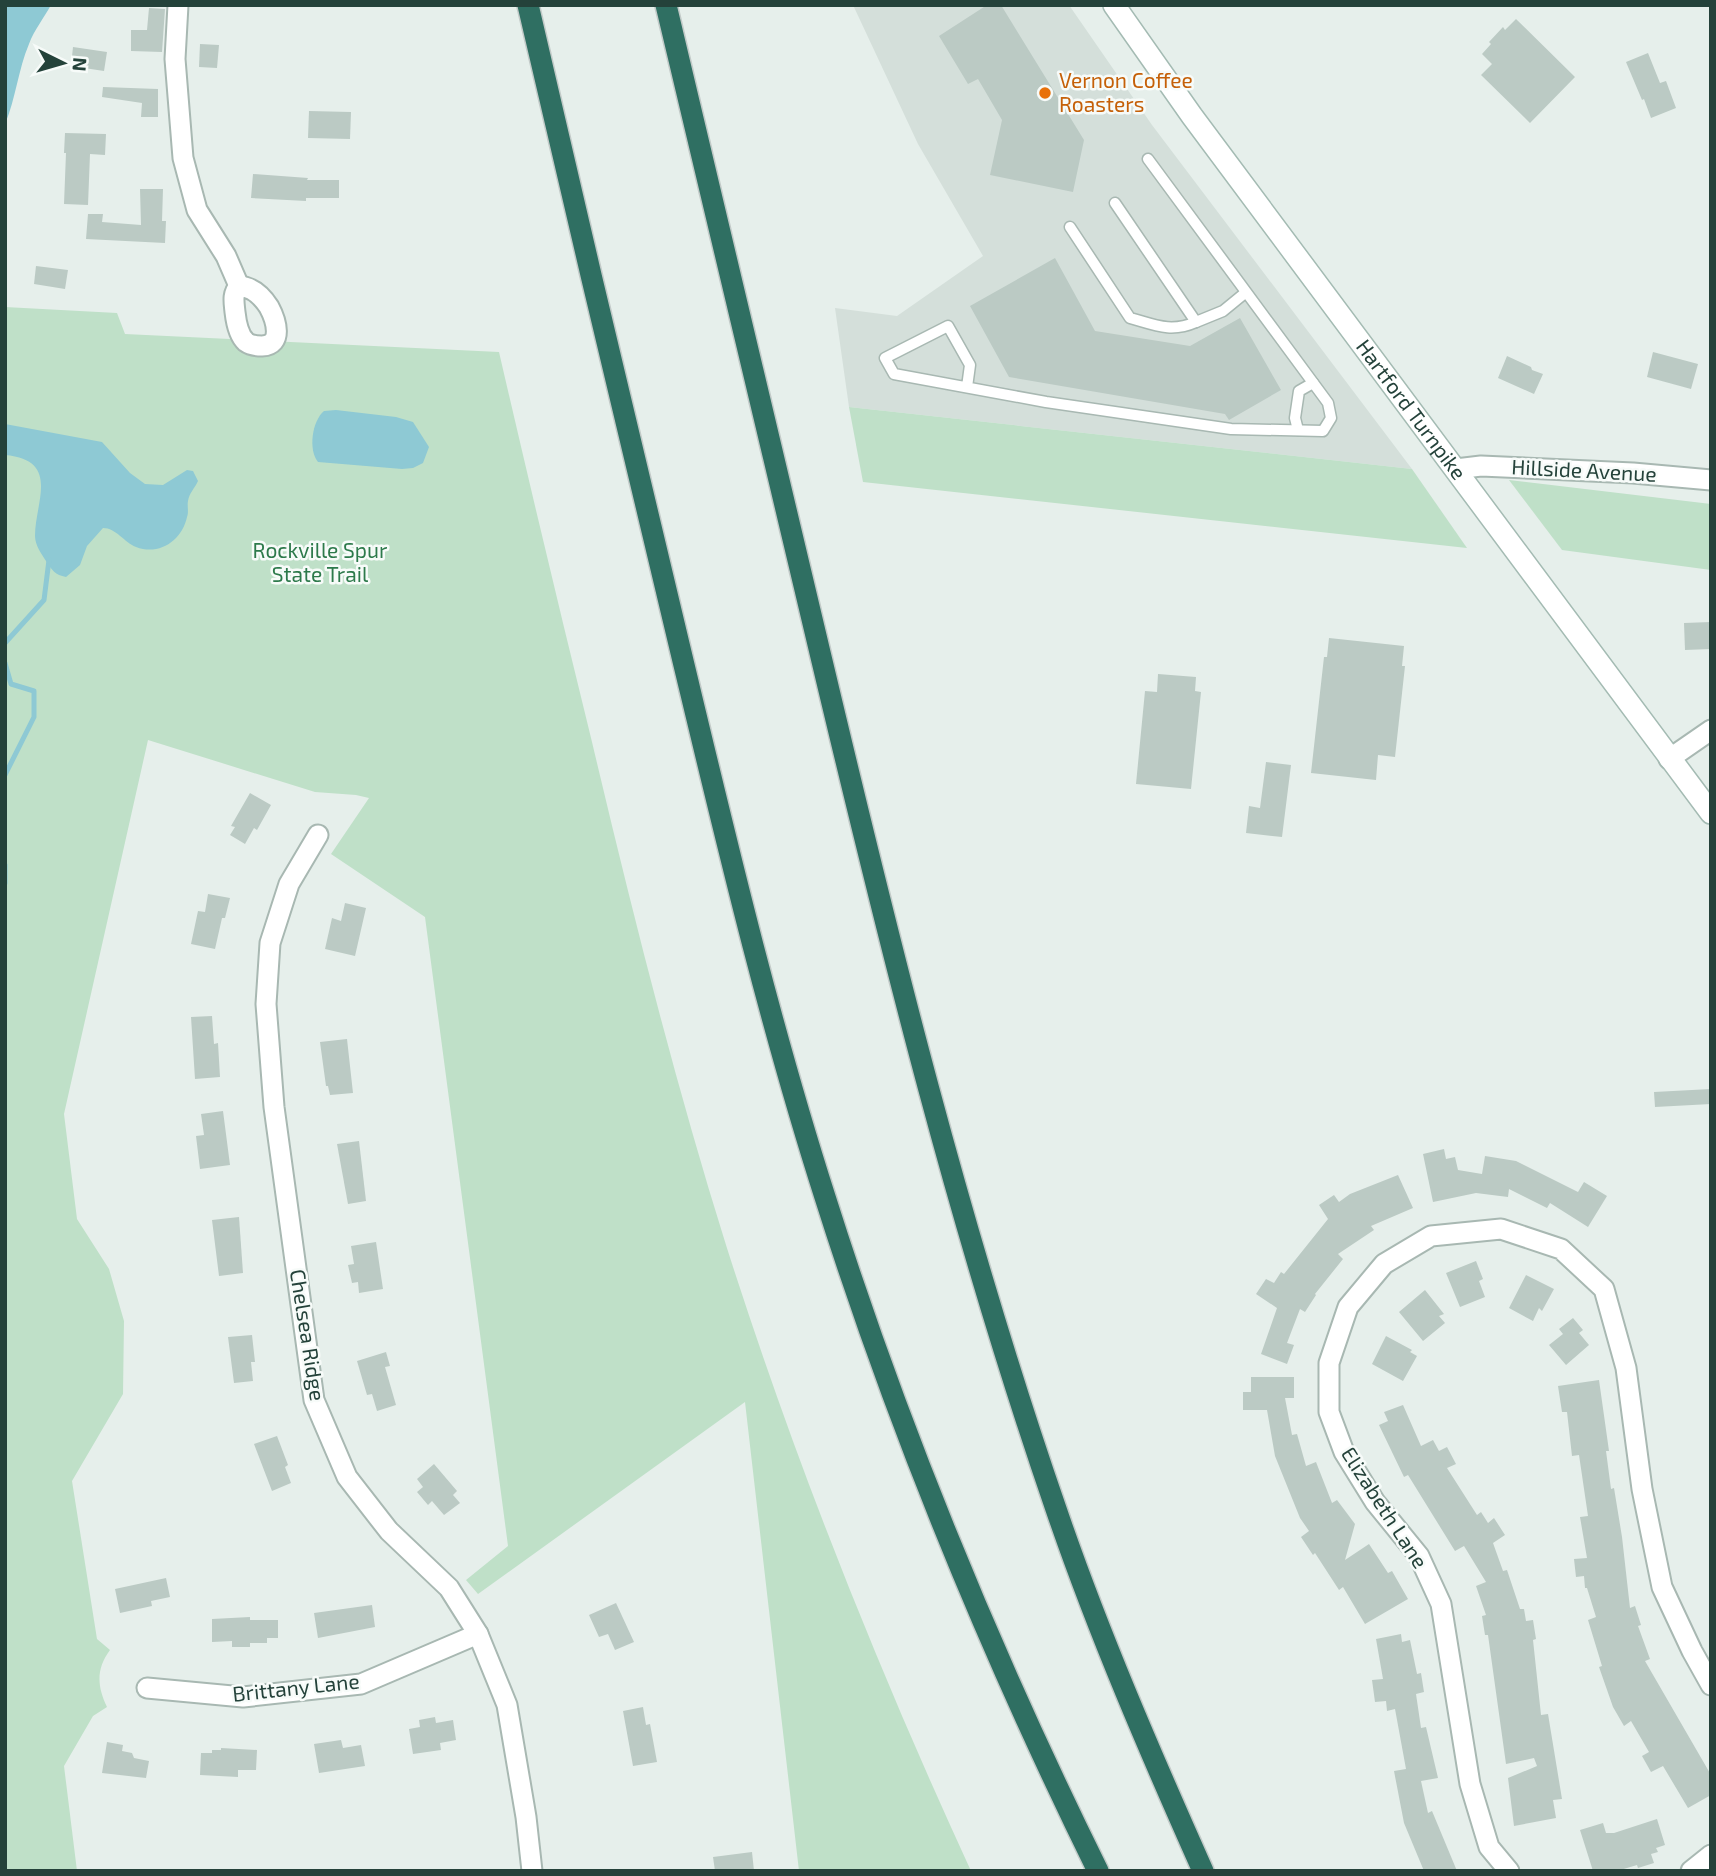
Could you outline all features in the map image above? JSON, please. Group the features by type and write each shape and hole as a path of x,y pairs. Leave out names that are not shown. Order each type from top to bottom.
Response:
{"highway":[{"path":"527,5 732,867 766,998 809,1145 867,1324 918,1461 1014,1691 1098,1871"},
{"path":"666,5 883,917 946,1156 1014,1383 1061,1524 1121,1682 1203,1871"}],"main road":[{"name":"Hartford Turnpike","path":"1114,5 1192,116 1711,813"}],"street":[{"path":"178,5 174,59 183,159 197,210 226,256 239,286"},
{"name":"Hillside Avenue","path":"1456,469 1481,466 1633,472 1711,480"},
{"path":"1669,759 1711,730"},
{"name":"Chelsea Ridge","path":"318,835 289,884 270,943 266,1004 274,1107 314,1399 346,1477 389,1531 449,1588 478,1634 507,1706 526,1816 532,1871"},
{"name":"Elizabeth Lane","path":"1509,1871 1489,1847 1470,1784 1441,1604 1419,1556 1375,1502 1344,1452 1329,1412 1329,1363 1348,1307 1384,1264 1431,1236 1501,1228 1561,1249 1604,1289 1626,1368 1642,1489 1662,1587 1711,1685"},
{"name":"Brittany Lane","path":"147,1688 243,1697 361,1684 478,1634"},
{"path":"1691,1871 1711,1855"}],"lane":[{"path":"967,387 970,365 948,326 885,358 894,374 1046,402 1231,429 1323,431 1331,418 1328,403 1148,159"},
{"path":"1115,203 1196,322"},
{"path":"1070,227 1130,318 1161,327 1181,328 1223,311 1245,293"},
{"path":"1298,430 1295,418 1299,391 1313,383"}],"shaded area":[{"path":"853,5 1069,5 1152,125 1412,469 849,407 835,308 897,316 983,256 918,144"}],"green space":[{"name":"Rockville Spur State Trail","path":"5,307 117,313 125,334 499,352 638,932 726,1245 780,1404 839,1562 870,1640 971,1871 799,1871 745,1402 478,1594 466,1580 508,1546 425,917 331,854 369,798 315,792 148,740 64,1114 77,1219 109,1269 124,1321 123,1394 72,1481 97,1639 110,1650 100,1671 101,1692 107,1707 93,1716 64,1766 77,1871 5,1871"},
{"path":"849,407 1412,469 1467,548 863,482"},
{"path":"1509,480 1711,504 1711,570 1562,550"}],"water":[{"path":"5,5 51,5 29,44 5,124"},
{"path":"324,411 396,417 413,422 429,447 423,463 402,469 318,462 312,443 314,428"},
{"path":"5,424 102,442 130,473 145,484 163,485 187,470 193,471 198,481 189,498 188,515 180,533 161,548 145,549 132,545 112,530 103,528 87,546 80,565 66,577 56,573 42,555 35,539 41,485 39,474 33,465 5,455"}],"building":[{"path":"987,5 1001,5 1084,140 1073,192 990,175 1002,120 978,79 968,84 939,36"},
{"path":"149,8 165,9 162,52 131,51 131,30 147,30"},
{"path":"1516,19 1575,77 1530,123 1481,75 1492,64 1482,54 1491,44 1489,42 1503,27 1505,30"},
{"path":"200,44 219,45 217,68 199,67"},
{"path":"73,47 107,52 104,71 71,66"},
{"path":"1648,53 1660,83 1666,81 1676,108 1651,118 1626,62"},
{"path":"103,87 158,89 158,117 141,117 142,103 102,97"},
{"path":"309,111 351,112 350,139 308,138"},
{"path":"65,133 106,134 105,155 90,154 88,205 64,204"},
{"path":"253,174 308,178 307,180 339,180 339,198 306,198 306,201 251,198"},
{"path":"140,189 163,189 162,221 166,221 165,243 86,239 88,214 103,214 102,222 141,225"},
{"path":"1055,258 1095,331 1190,346 1240,318 1281,390 1229,420 1225,414 1009,377 970,306"},
{"path":"36,266 68,270 65,289 34,284"},
{"path":"1653,352 1698,364 1691,389 1647,377"},
{"path":"1507,356 1543,374 1534,394 1498,378"},
{"path":"1711,622 1711,649 1685,650 1684,623"},
{"path":"1329,638 1404,646 1402,666 1405,666 1395,757 1378,755 1376,780 1311,773 1324,657 1327,657"},
{"path":"1158,674 1196,677 1195,691 1201,692 1191,789 1136,784 1145,691 1157,692"},
{"path":"1266,762 1291,765 1282,837 1246,833 1249,806 1260,808"},
{"path":"250,793 271,805 257,830 254,828 245,844 230,835 235,827 231,826"},
{"path":"208,894 230,898 215,949 191,944 198,911 205,912"},
{"path":"345,903 366,908 355,956 325,949 332,918 341,921"},
{"path":"212,1016 214,1044 218,1043 220,1077 195,1079 191,1017"},
{"path":"347,1039 353,1093 330,1095 326,1086 320,1042"},
{"path":"1711,1089 1711,1104 1655,1107 1654,1092"},
{"path":"223,1111 230,1165 200,1169 196,1136 204,1135 201,1114"},
{"path":"359,1141 366,1201 348,1204 337,1144"},
{"path":"1444,1149 1446,1159 1455,1157 1458,1170 1482,1174 1485,1156 1516,1161 1578,1192 1584,1182 1607,1196 1588,1227 1550,1203 1547,1208 1509,1189 1508,1197 1476,1193 1433,1202 1423,1154"},
{"path":"1398,1175 1413,1208 1371,1226 1374,1230 1338,1254 1343,1259 1315,1294 1305,1312 1300,1309 1287,1343 1294,1345 1287,1364 1261,1354 1277,1308 1256,1294 1266,1279 1274,1283 1281,1272 1284,1274 1328,1219 1319,1205 1334,1195 1339,1202 1350,1194"},
{"path":"239,1217 243,1273 219,1276 212,1220"},
{"path":"376,1242 383,1289 359,1293 358,1282 352,1283 348,1265 354,1264 351,1246"},
{"path":"1476,1261 1483,1279 1479,1281 1485,1297 1460,1307 1446,1273"},
{"path":"1526,1275 1554,1289 1542,1311 1539,1308 1533,1321 1509,1308"},
{"path":"1425,1290 1444,1314 1439,1316 1445,1323 1423,1341 1399,1312"},
{"path":"1573,1318 1583,1330 1579,1333 1589,1345 1566,1365 1549,1345 1563,1334 1559,1329"},
{"path":"252,1335 255,1362 251,1362 253,1381 234,1383 228,1337"},
{"path":"1386,1336 1412,1350 1410,1352 1417,1356 1403,1381 1372,1364"},
{"path":"386,1352 390,1366 385,1367 396,1405 377,1411 372,1394 367,1395 357,1361"},
{"path":"1251,1377 1294,1377 1294,1398 1285,1398 1292,1435 1297,1434 1306,1466 1316,1462 1332,1503 1337,1500 1355,1524 1345,1560 1369,1544 1388,1573 1392,1571 1408,1599 1365,1624 1343,1587 1339,1590 1301,1537 1309,1531 1300,1518 1275,1456 1267,1410 1243,1410 1243,1392 1251,1392"},
{"path":"1599,1380 1609,1451 1606,1451 1611,1489 1614,1488 1622,1537 1630,1608 1635,1606 1641,1625 1638,1626 1650,1659 1645,1661 1711,1775 1711,1795 1688,1808 1663,1766 1651,1772 1642,1756 1649,1752 1631,1721 1624,1726 1613,1707 1599,1667 1602,1666 1588,1620 1596,1617 1585,1588 1584,1576 1576,1577 1574,1559 1587,1558 1580,1517 1588,1516 1579,1455 1572,1456 1567,1412 1562,1412 1558,1386"},
{"path":"1403,1405 1421,1446 1433,1440 1439,1451 1447,1447 1456,1464 1447,1468 1477,1515 1481,1512 1488,1523 1494,1518 1505,1535 1493,1543 1503,1571 1507,1570 1520,1609 1524,1609 1526,1621 1533,1620 1541,1715 1548,1714 1562,1799 1553,1800 1556,1818 1514,1826 1508,1778 1537,1766 1534,1758 1506,1764 1488,1635 1485,1635 1482,1616 1486,1615 1476,1586 1486,1582 1464,1546 1455,1551 1408,1475 1404,1477 1379,1425 1388,1421 1384,1412"},
{"path":"277,1436 288,1465 285,1467 291,1483 272,1491 254,1444"},
{"path":"434,1464 457,1491 453,1495 460,1503 444,1515 432,1501 428,1505 417,1492 423,1487 417,1479"},
{"path":"166,1578 170,1597 151,1601 152,1606 120,1613 115,1589"},
{"path":"616,1603 634,1642 615,1650 608,1634 599,1637 589,1615"},
{"path":"372,1605 375,1627 318,1638 314,1613"},
{"path":"250,1617 250,1620 278,1620 278,1638 267,1638 267,1643 250,1643 250,1647 232,1647 232,1641 212,1642 212,1619"},
{"path":"1401,1634 1402,1642 1410,1640 1417,1674 1421,1673 1424,1692 1416,1694 1421,1728 1426,1727 1438,1778 1421,1781 1428,1813 1432,1811 1457,1871 1424,1871 1404,1823 1394,1771 1406,1769 1395,1709 1387,1711 1386,1701 1375,1702 1372,1680 1383,1679 1376,1639"},
{"path":"643,1707 646,1725 650,1724 657,1762 633,1766 623,1711"},
{"path":"435,1717 436,1723 453,1720 456,1740 440,1743 441,1750 413,1754 409,1729 420,1727 419,1720"},
{"path":"341,1740 343,1748 361,1745 365,1766 319,1773 314,1744"},
{"path":"107,1742 123,1745 122,1751 132,1753 134,1758 149,1761 146,1778 102,1773"},
{"path":"212,1750 257,1750 256,1770 238,1770 238,1777 200,1775 201,1753 212,1753"},
{"path":"1657,1819 1665,1845 1656,1848 1658,1852 1651,1854 1654,1863 1617,1871 1593,1871 1580,1830 1603,1823 1606,1833 1614,1833"},
{"path":"752,1852 754,1871 715,1871 713,1857"}],"waterway":[{"path":"5,643 44,600 49,560"},
{"path":"5,663 11,684 34,691 34,717 5,775"},
{"path":"5,865 5,883"}],"place":[{"name":"Vernon Coffee Roasters","path":"1045,93"}]}
